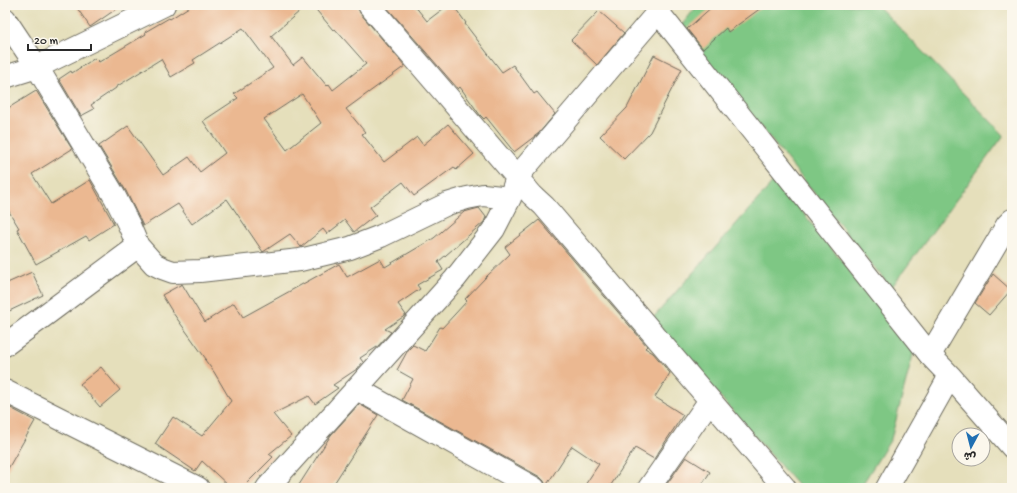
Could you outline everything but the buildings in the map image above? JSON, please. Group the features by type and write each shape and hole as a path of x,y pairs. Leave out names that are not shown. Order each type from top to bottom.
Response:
{"street":[{"path":"5,77 37,66 164,5"},
{"path":"369,5 532,195 544,206 785,488"},
{"path":"267,488 455,279 494,229 510,198 517,177 657,7 930,355 1012,447"},
{"path":"5,19 37,66 115,197 130,224 138,246 154,264 173,272 200,271 300,260 357,246 442,206 467,198 483,195 510,198"},
{"path":"930,355 1007,225 1012,220"},
{"path":"5,345 138,246"},
{"path":"887,488 950,376"},
{"path":"357,389 534,488"},
{"path":"5,391 198,488"},
{"path":"649,488 710,400"}],"green space":[{"path":"698,5 877,5 1004,135 891,288 680,27"},
{"path":"776,179 914,351 891,439 860,488 800,488 652,319"}]}
